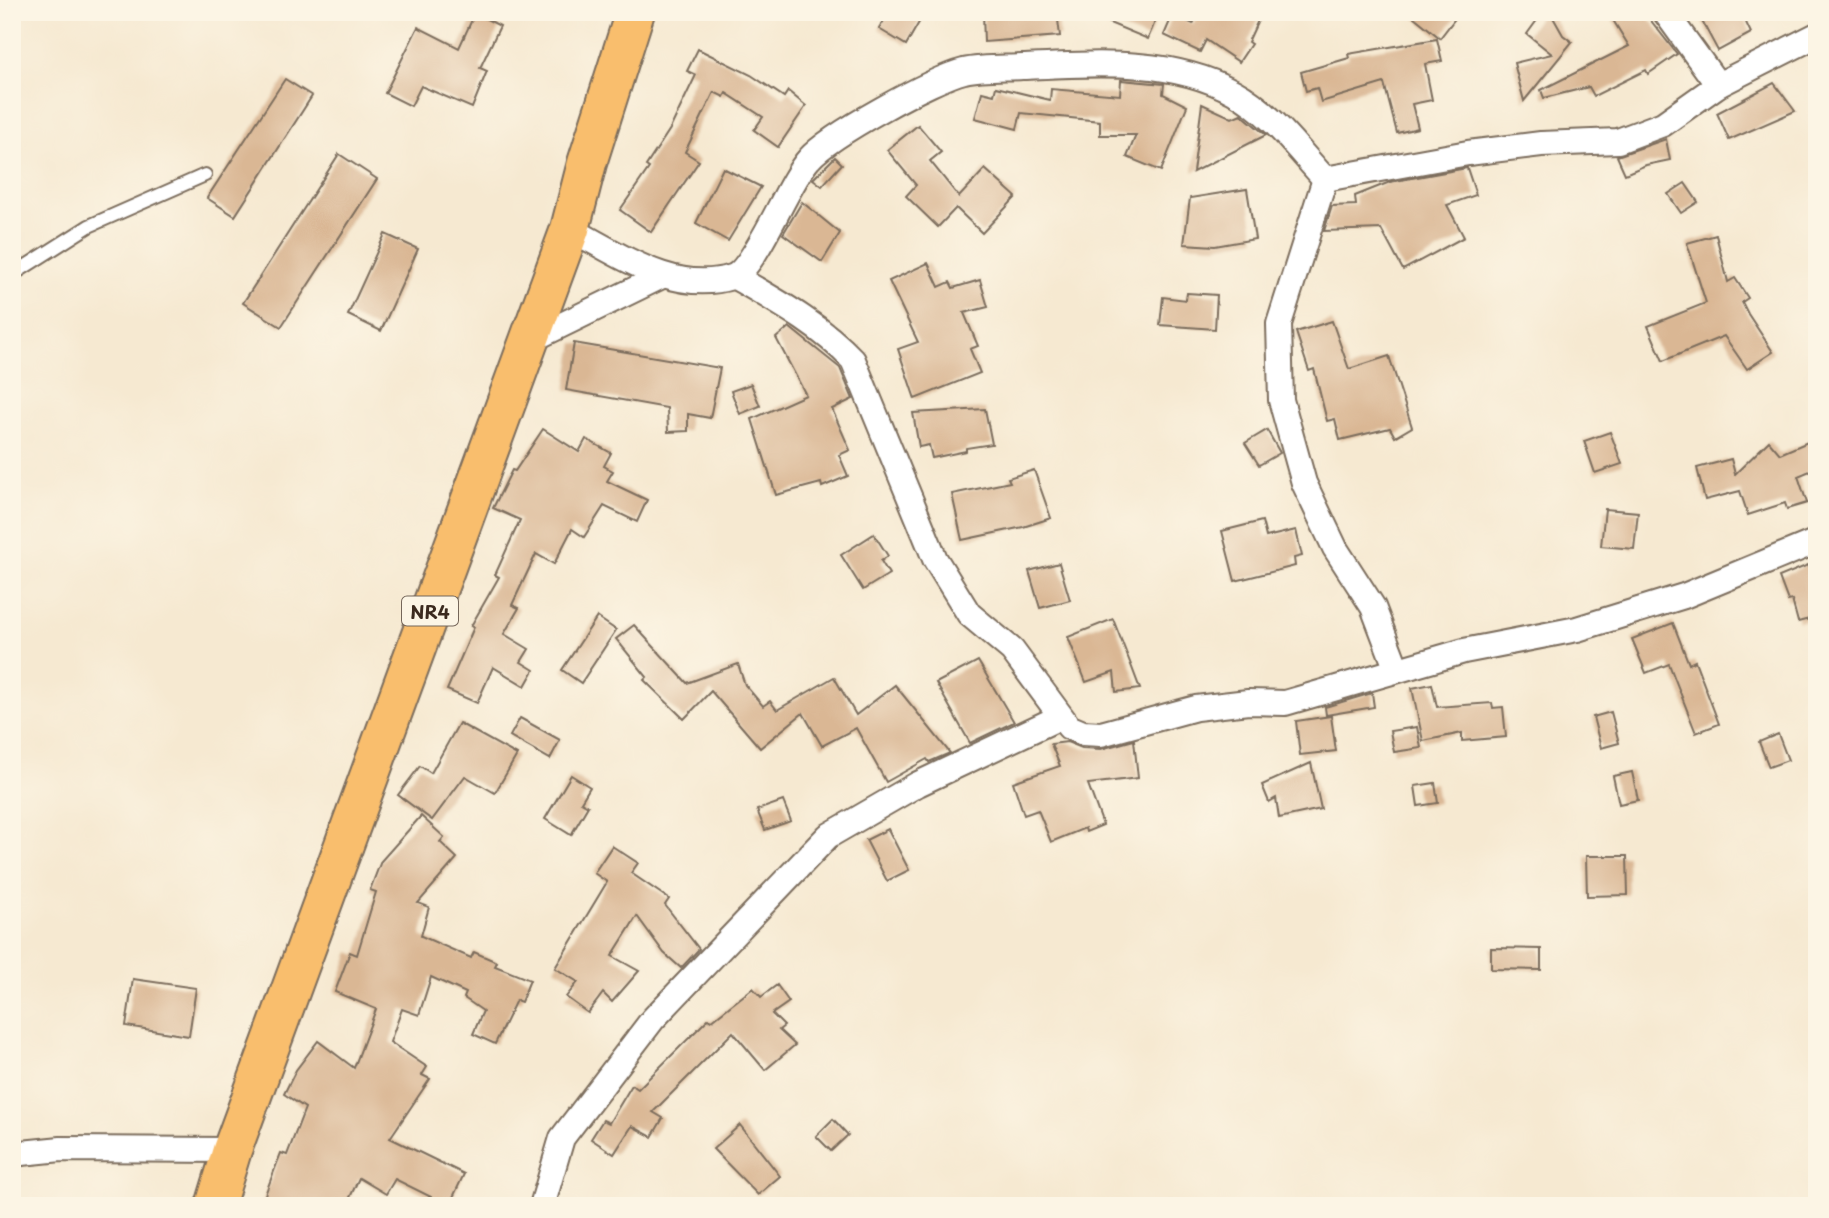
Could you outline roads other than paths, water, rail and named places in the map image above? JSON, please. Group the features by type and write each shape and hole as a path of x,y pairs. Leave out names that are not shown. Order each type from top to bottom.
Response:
{"highway":[{"name":"NR4","path":"215,1206 232,1150 570,229 587,163 635,12"}],"street":[{"path":"1665,12 1718,85"},
{"path":"1325,179 1468,153 1541,144 1618,141 1663,124 1718,85 1817,35"},
{"path":"570,229 662,276 705,282 735,277 750,262 792,181 810,158 833,140 937,80 966,70 1063,65 1149,66 1195,75 1235,92 1265,113 1325,179"},
{"path":"1325,179 1279,324 1280,400 1304,483 1335,548 1373,607 1397,670"},
{"path":"529,341 662,276"},
{"path":"735,277 806,318 831,337 853,360 935,559 969,614 1019,657 1060,717 1069,727 1083,733 1101,734 1196,708 1248,702 1285,703 1464,651 1577,629 1684,596 1817,541"},
{"path":"542,1206 562,1138 653,1020 828,836 919,785 1060,717"},
{"path":"12,1154 61,1150 232,1150"}],"lane":[{"path":"12,275 89,226 205,175"}]}
